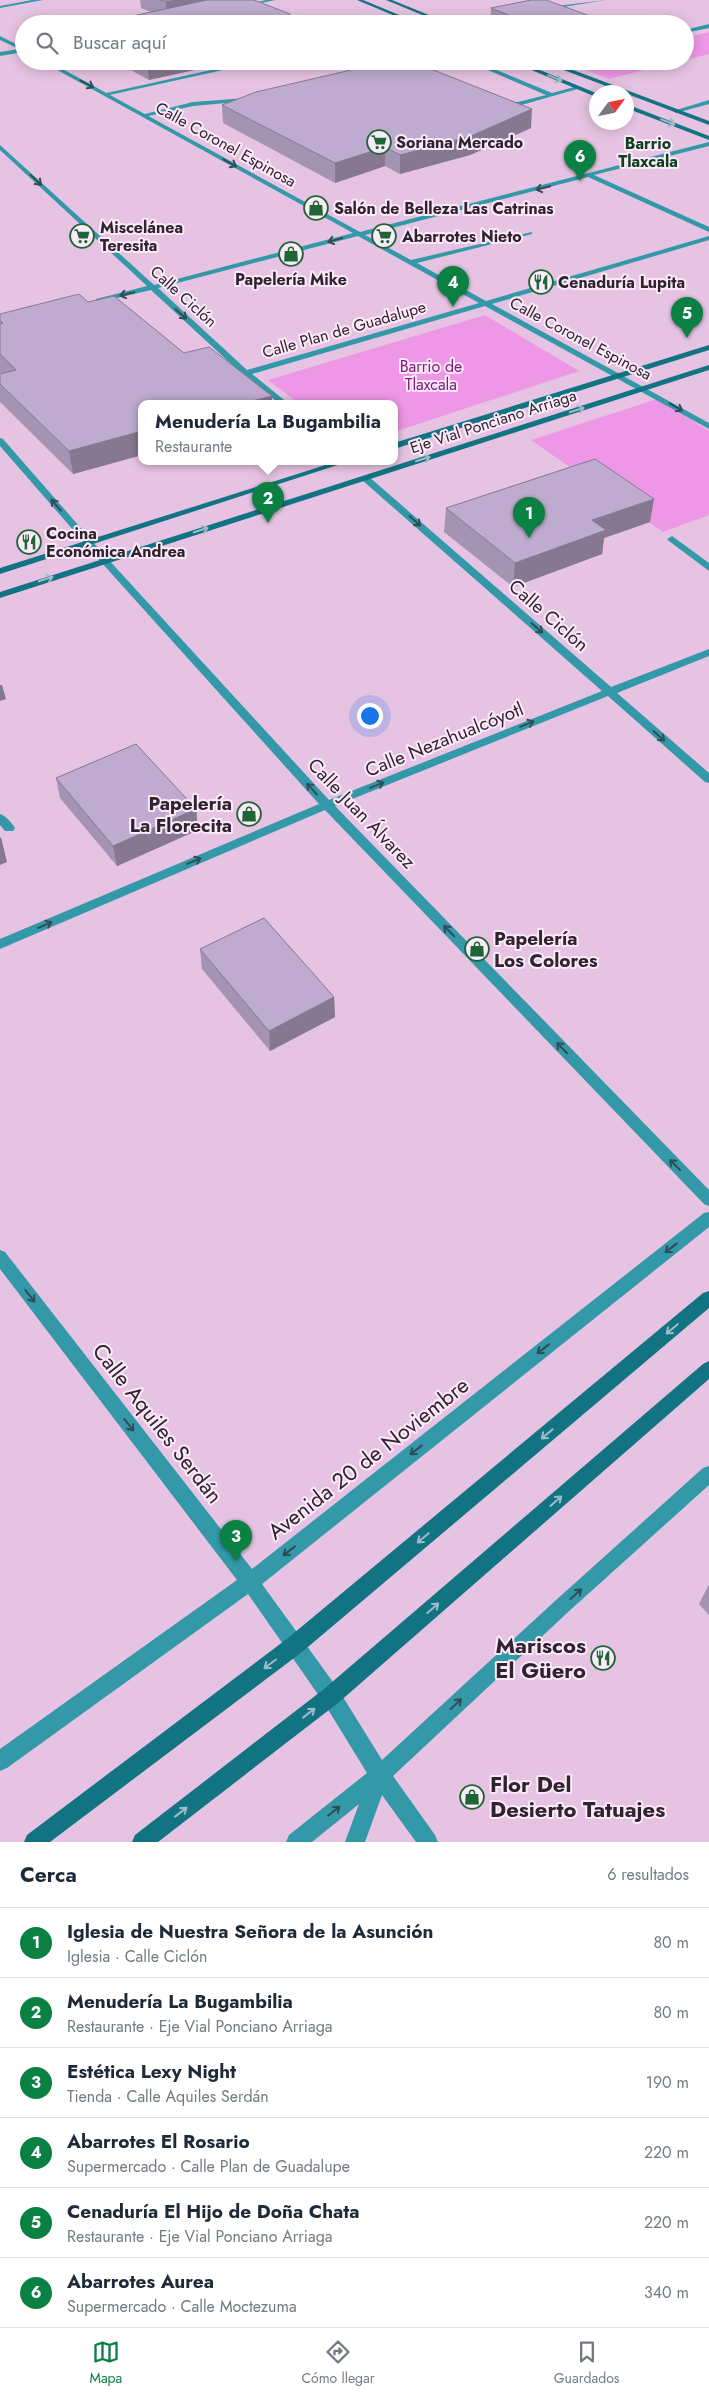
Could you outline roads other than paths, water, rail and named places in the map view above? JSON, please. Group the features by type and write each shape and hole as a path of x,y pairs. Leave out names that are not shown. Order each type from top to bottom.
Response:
{"main road":[{"path":"359,0 396,15"},
{"path":"388,0 426,15"},
{"path":"535,70 589,92"},
{"path":"567,70 605,85"},
{"path":"634,96 709,123"},
{"path":"634,109 709,138"},
{"name":"Eje Vial Ponciano Arriaga","path":"398,445 709,347"},
{"name":"Eje Vial Ponciano Arriaga","path":"0,595 709,367"},
{"path":"0,571 333,465"},
{"path":"34,1842 295,1645 709,1298"},
{"path":"142,1842 331,1696 709,1368"}],"street":[{"path":"0,8 41,0"},
{"path":"236,7 273,0"},
{"path":"542,0 538,4 546,7"},
{"path":"536,9 604,0"},
{"path":"694,30 709,26"},
{"path":"0,38 15,46"},
{"path":"0,54 15,52"},
{"name":"Calle Coronel Espinosa","path":"61,70 484,304 620,375 709,426"},
{"path":"105,94 218,70"},
{"path":"383,71 387,70"},
{"path":"491,70 551,95"},
{"path":"498,102 518,104 578,88"},
{"path":"144,115 194,104 252,99"},
{"path":"676,111 709,102"},
{"path":"95,301 153,288 709,144"},
{"name":"Calle Ciclón","path":"0,147 246,373 280,400"},
{"path":"590,176 709,230"},
{"path":"411,262 530,233"},
{"name":"Calle Plan de Guadalupe","path":"246,373 709,238"},
{"name":"Calle Juan Álvarez","path":"0,442 104,560 327,805 709,1200"},
{"name":"Calle Ciclón","path":"365,478 709,779"},
{"path":"672,540 709,568"},
{"name":"Calle Nezahualcóyotl","path":"0,944 327,805 709,652"},
{"path":"0,818 9,828"},
{"name":"Avenida 20 de Noviembre","path":"0,1761 250,1582 709,1218"},
{"name":"Calle Aquiles Serdán","path":"0,1257 250,1582 331,1696 380,1775 428,1842"},
{"path":"296,1842 380,1775 561,1607 709,1474"},
{"path":"355,1842 380,1775"}],"place":[{"name":"Soriana Mercado","path":"379,142"},
{"name":"Abarrotes Aurea","path":"580,181"},
{"name":"Salón de Belleza Las Catrinas","path":"316,208"},
{"name":"Miscelánea Teresita","path":"82,236"},
{"name":"Abarrotes Nieto","path":"384,236"},
{"name":"Papelería Mike","path":"291,254"},
{"name":"Cenaduría Lupita","path":"541,282"},
{"name":"Abarrotes El Rosario","path":"453,307"},
{"name":"Cenaduría El Hijo de Doña Chata","path":"687,338"},
{"name":"Menudería La Bugambilia","path":"268,523"},
{"name":"Iglesia de Nuestra Señora de la Asunción","path":"529,538"},
{"name":"Cocina Económica Andrea","path":"29,542"},
{"name":"Papelería La Florecita","path":"249,814"},
{"name":"Papelería Los Colores","path":"477,949"},
{"name":"Estética Lexy Night","path":"236,1561"},
{"name":"Mariscos El Güero","path":"603,1658"},
{"name":"Flor Del Desierto Tatuajes","path":"472,1797"}],"district":[{"name":"Barrio Tlaxcala","path":"648,152"}],"park label":[{"name":"Barrio de Tlaxcala","path":"431,375"}]}
